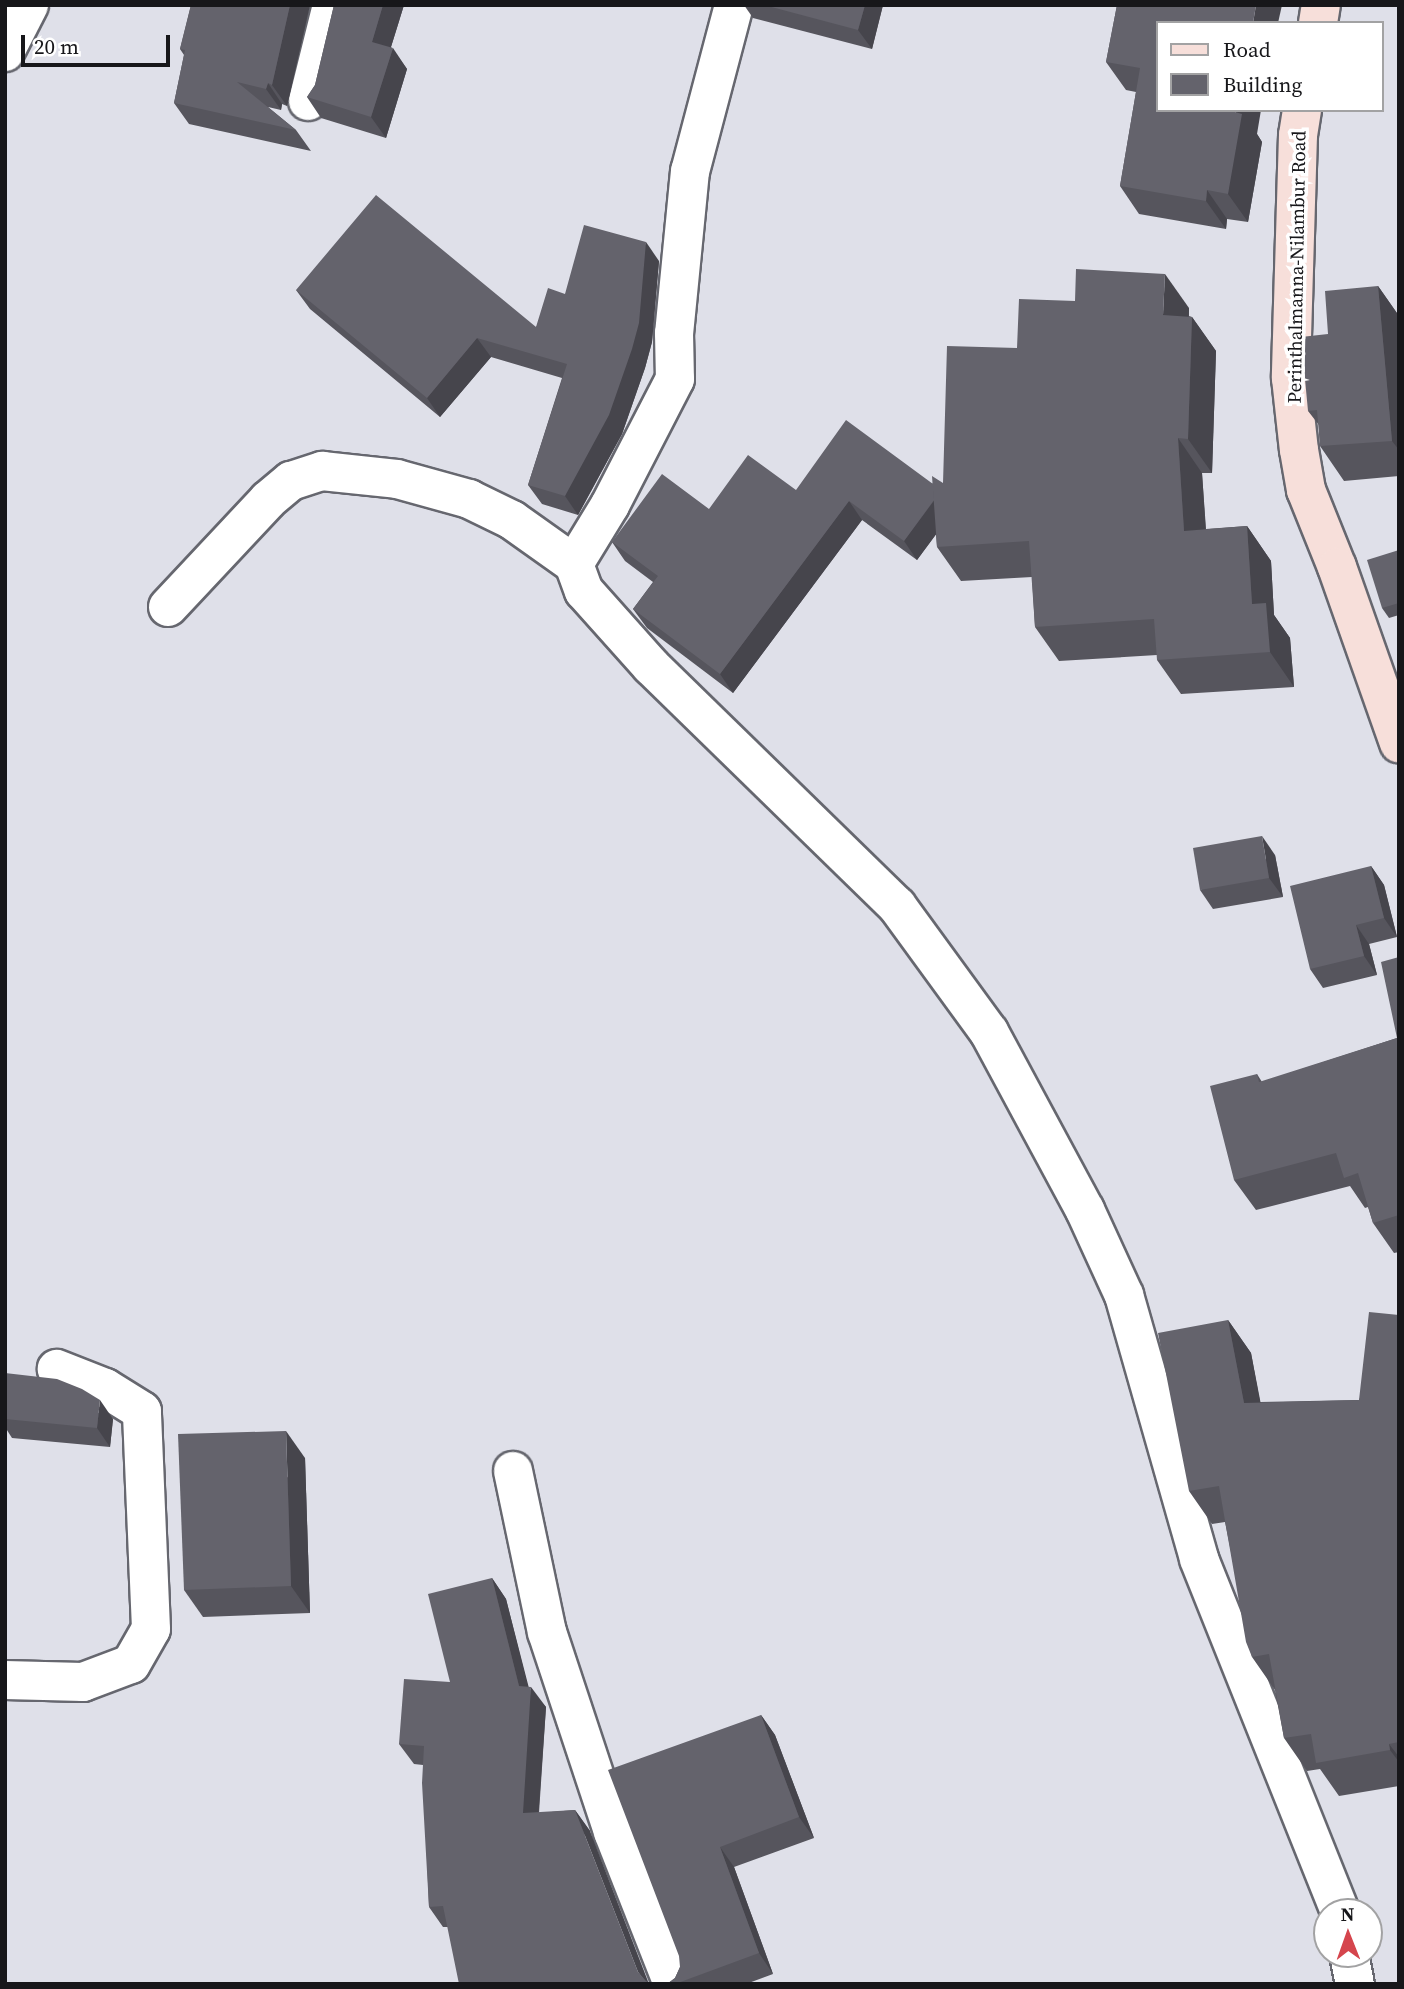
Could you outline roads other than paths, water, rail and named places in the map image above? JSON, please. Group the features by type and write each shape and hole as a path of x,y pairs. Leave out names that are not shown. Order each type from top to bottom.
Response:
{"main road":[{"name":"Perinthalmanna-Nilambur Road","path":"1302,112 1298,135 1292,377 1299,450 1306,491 1337,567 1399,743"}],"street":[{"path":"5,52 29,5"},
{"path":"307,101 331,5"},
{"path":"574,564 610,505 675,379 674,333 690,172 734,5"},
{"path":"168,607 268,500 291,481 322,471 397,479 468,499 512,520 574,564 584,591 651,666 897,906 989,1032 1085,1210 1124,1295 1199,1559 1334,1898"},
{"path":"5,1679 83,1682 131,1664 151,1629 142,1412 105,1388 57,1369"},
{"path":"513,1471 547,1632 613,1832 673,1984"}]}
